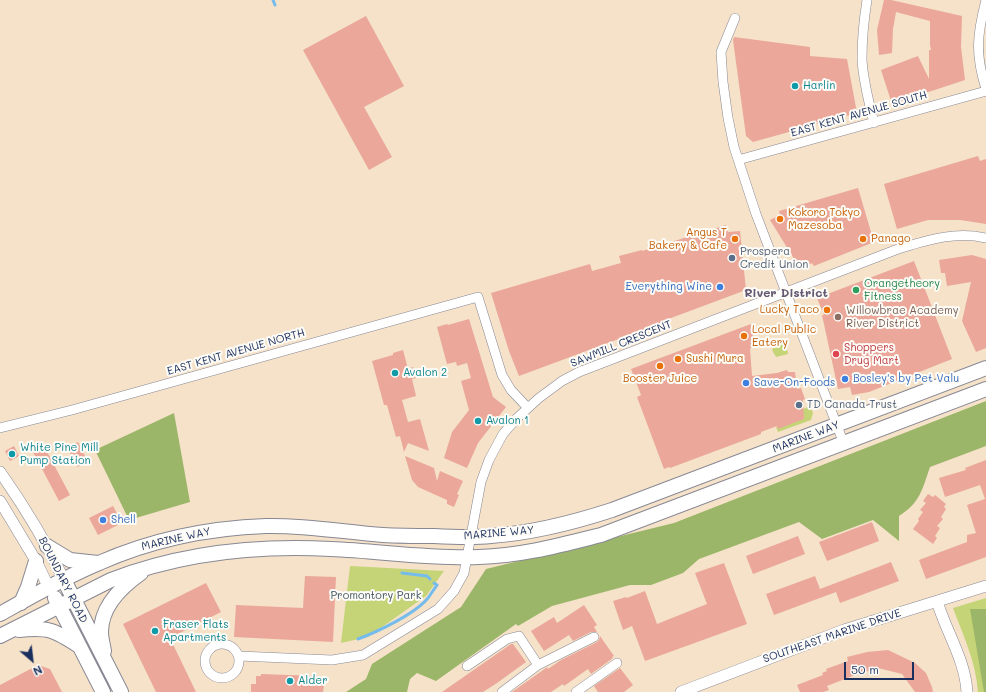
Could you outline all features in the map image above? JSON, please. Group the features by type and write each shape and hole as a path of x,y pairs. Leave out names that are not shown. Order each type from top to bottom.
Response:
{"main road":[{"name":"MARINE WAY","path":"0,614 98,563 138,548 172,538 205,532 266,526 384,535 470,537 544,529 578,522 986,368"},
{"name":"MARINE WAY","path":"5,633 111,580 129,573 180,559 249,549 331,549 480,557 532,552 601,535 986,389"},
{"path":"47,546 70,560 98,563"},
{"path":"21,603 36,561"},
{"path":"105,661 101,632 103,619 107,608 114,596 127,582 149,568"},
{"name":"BOUNDARY ROAD","path":"64,580 121,692"},
{"name":"BOUNDARY ROAD","path":"49,588 103,692"},
{"path":"5,633 40,628 57,632 81,648"}],"street":[{"path":"867,0 863,23 862,59 866,90 874,123"},
{"path":"986,0 979,31 978,51 979,63 986,90"},
{"path":"735,18 721,52 728,118 738,160 756,214 844,444"},
{"name":"EAST KENT AVENUE SOUTH","path":"738,160 874,123 986,90"},
{"name":"SAWMILL CRESCENT","path":"239,656 332,660 363,655 438,608 454,591 464,573 481,482 489,460 503,434 539,398 562,381 579,372 883,255 926,240 945,236 965,235 986,238"},
{"name":"EAST KENT AVENUE NORTH","path":"0,428 79,408 478,297 502,375 511,390 528,408"},
{"name":"BOUNDARY ROAD","path":"0,472 47,546 64,580"},
{"name":"BOUNDARY ROAD","path":"0,501 36,561 49,588"},
{"name":"SOUTHEAST MARINE DRIVE","path":"680,692 844,630 986,586"},
{"path":"937,601 940,613 960,658 965,676 967,692"},
{"path":"467,666 507,639 519,636 538,665"},
{"path":"502,692 538,665 594,637"},
{"path":"576,692 590,688 617,663"}],"green space":[{"path":"778,338 784,338 788,354 776,357 772,350"},
{"path":"986,401 986,446 930,467 916,501 899,516 899,541 873,520 822,539 799,522 699,559 683,573 651,585 630,585 552,606 518,626 516,624 436,681 417,673 410,679 407,692 346,692 366,679 372,664 461,607 486,569 674,523"},
{"path":"810,406 813,413 811,420 778,432 776,427"},
{"path":"174,413 190,502 129,520 95,450"},
{"name":"Promontory Park","path":"350,566 444,571 426,596 368,637 341,643"},
{"path":"986,598 986,692 978,692 972,659 953,608"},
{"path":"970,609 986,609 986,692 984,692"}],"building":[{"path":"884,0 891,0 962,16 961,47 965,80 892,104 881,70 918,56 929,79 929,50 931,50 930,21 896,12 893,29 892,53 879,55 877,30"},
{"path":"366,16 404,86 364,107 392,157 369,170 303,50"},
{"name":"Harlin","path":"734,37 810,47 810,56 847,59 857,113 753,142 746,136 733,40"},
{"path":"978,156 980,161 986,159 986,224 960,220 928,220 897,229 884,184"},
{"path":"858,188 874,242 814,266 812,263 801,270 770,220 780,215 779,211"},
{"path":"726,225 728,232 740,231 746,290 663,321 663,323 641,332 624,336 519,376 509,351 491,293 590,264 592,271 621,263 619,256 642,251"},
{"path":"972,255 986,259 986,348 976,352 962,321 971,282 947,286 945,273 941,273 939,260"},
{"path":"914,261 952,359 869,392 852,395 850,387 838,389 822,315 824,315 817,298"},
{"name":"Avalon 1","path":"469,319 493,397 506,407 478,443 467,468 444,458 452,432 469,410 461,381 471,378 467,363 457,366 456,362 447,364 437,327"},
{"path":"751,324 754,345 750,349 752,376 777,373 787,370 788,372 795,372 797,389 801,388 805,399 803,400 804,419 778,429 777,426 761,432 761,434 664,469 637,397 641,395 631,369"},
{"path":"403,350 408,369 413,367 416,378 412,379 416,396 402,400 408,422 420,419 429,451 408,443 404,452 400,436 396,437 387,405 384,405 372,361 393,355 393,353"},
{"path":"78,442 88,462 77,467 67,447"},
{"name":"White Pine Mill Pump Station","path":"14,446 19,456 10,461 5,451"},
{"path":"44,446 70,495 59,501 33,452"},
{"path":"405,456 434,468 437,481 440,471 463,481 457,494 459,495 454,507 447,504 447,500 418,487 412,480"},
{"path":"986,460 986,557 926,579 919,560 967,542 967,535 976,533 967,505 985,499 980,485 945,497 939,478 966,470 965,468"},
{"path":"928,494 933,497 935,495 946,504 944,507 946,509 941,517 943,519 937,526 940,528 935,536 937,538 933,544 913,529 923,512 920,510 926,503 923,501"},
{"path":"113,506 122,523 98,535 89,518"},
{"path":"872,522 879,541 827,561 819,542"},
{"path":"798,536 805,554 753,574 746,556"},
{"path":"891,562 899,581 840,603 836,592 774,615 766,594 815,576 820,589"},
{"path":"724,563 747,624 645,661 632,626 623,630 613,601 627,598 645,591 657,624 707,604 695,573"},
{"path":"305,576 336,577 333,642 234,637 236,605 303,608"},
{"name":"Fraser Flats Apartments","path":"206,583 221,612 170,638 196,692 156,692 123,624"},
{"path":"584,605 597,625 594,627 597,632 591,632 573,641 569,635 544,651 531,631 554,617 557,623"},
{"path":"600,636 614,656 591,674 588,669 564,686 563,684 551,692 512,692 547,667 548,669 561,660 597,642"},
{"path":"513,644 526,662 497,683 483,692 442,692"},
{"path":"888,650 915,663 926,673 933,692 915,692 902,674 878,668 827,686 829,690 823,692 800,692 797,685 823,675 822,673 827,671 826,669 848,661 847,657 867,652"},
{"path":"38,665 50,669 62,692 0,692 0,685"},
{"path":"620,668 633,685 624,692 598,692 594,686"},
{"name":"Alder","path":"261,674 317,676 317,679 325,679 323,692 251,692 251,684 256,684 256,676 261,676"}],"waterway":[{"path":"273,0 275,5"},
{"path":"402,573 427,576 430,579"},
{"path":"358,639 385,627 414,610 429,596 437,585 434,583"}],"place":[{"name":"Harlin","path":"795,86"},
{"name":"Kokoro Tokyo Mazesoba","path":"780,219"},
{"name":"Angus T Bakery & Cafe","path":"735,239"},
{"name":"Panago","path":"863,239"},
{"name":"Prospera Credit Union","path":"732,258"},
{"name":"Everything Wine","path":"720,287"},
{"name":"Orangetheory Fitness","path":"856,290"},
{"name":"Lucky Taco","path":"827,310"},
{"name":"Willowbrae Academy River District","path":"838,317"},
{"name":"Local Public Eatery","path":"744,336"},
{"name":"Shoppers Drug Mart","path":"836,354"},
{"name":"Sushi Mura","path":"678,359"},
{"name":"Booster Juice","path":"660,366"},
{"name":"Avalon 2","path":"395,373"},
{"name":"Bosley's by Pet Valu","path":"845,379"},
{"name":"Save-On-Foods","path":"746,383"},
{"name":"TD Canada Trust","path":"799,405"},
{"name":"Avalon 1","path":"478,421"},
{"name":"White Pine Mill Pump Station","path":"12,454"},
{"name":"Shell","path":"103,520"},
{"name":"Fraser Flats Apartments","path":"155,631"},
{"name":"Alder","path":"290,681"}],"district":[{"name":"River District","path":"786,293"}]}
